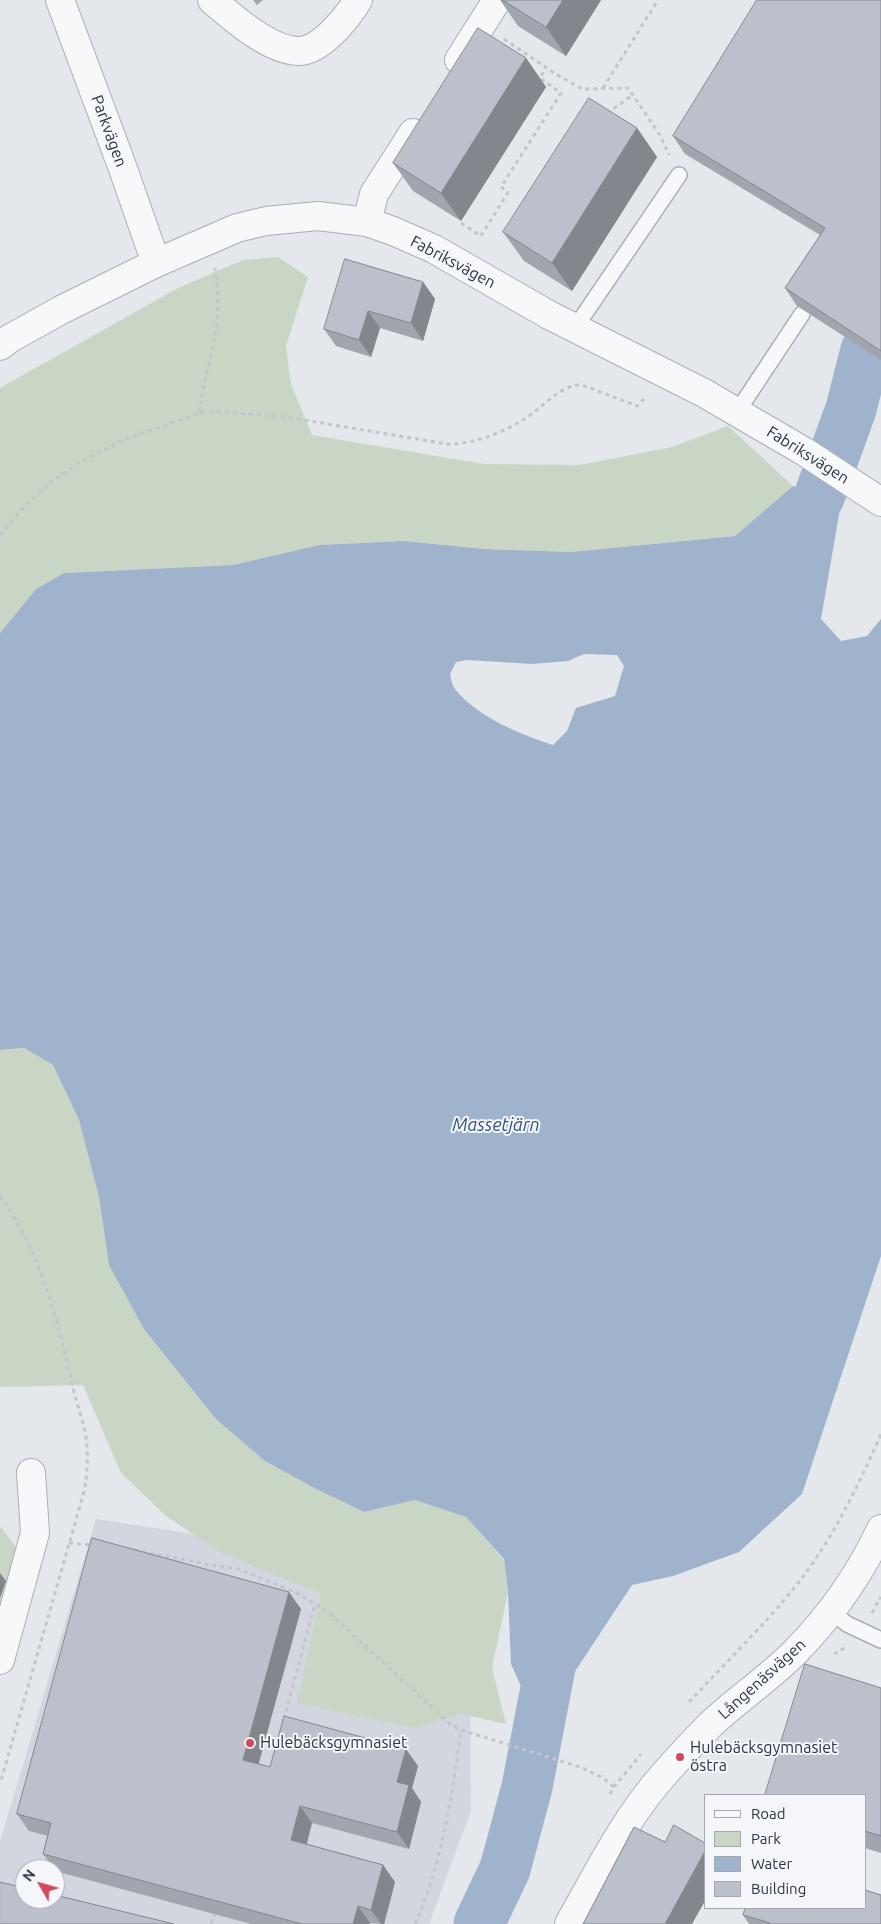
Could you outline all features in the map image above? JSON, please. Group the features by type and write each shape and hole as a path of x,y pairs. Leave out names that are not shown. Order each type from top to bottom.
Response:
{"street":[{"name":"Parkvägen","path":"60,0 156,263"},
{"path":"212,0 261,37 283,48 300,51 315,46 338,27 358,0"},
{"path":"448,77 497,0"},
{"path":"367,222 374,194 427,110"},
{"name":"Fabriksvägen","path":"0,346 8,339 61,310 156,263 237,228 266,221 318,216 367,222 393,230 434,249 575,328 738,412 805,452 881,502"},
{"path":"0,1660 35,1533 31,1473"},
{"name":"Långenäsvägen","path":"569,1924 627,1823 665,1773 712,1724 796,1651 832,1612 853,1581 881,1529"}],"lane":[{"path":"575,328 679,176"},
{"path":"738,412 802,314"},
{"path":"832,1612 860,1631 881,1640"}],"path":[{"path":"602,89 658,0"},
{"path":"500,35 546,68 582,90 628,88 660,135 679,176"},
{"path":"461,223 481,236 508,192 501,187 561,93 540,78 546,68"},
{"path":"600,118 633,95"},
{"path":"200,413 201,398 216,319 217,283 209,240"},
{"path":"0,535 22,509 51,482 80,462 123,440 200,413 216,411 286,417 420,440 462,444 482,440 505,430 526,418 575,384 637,406 669,375"},
{"path":"0,1196 26,1238 38,1265 60,1334 87,1444 88,1472 84,1492 0,1784"},
{"path":"684,1707 802,1578 828,1540 854,1493 881,1434"},
{"path":"69,1542 96,1545"},
{"path":"132,1550 239,1569 297,1593 327,1611 450,1724 461,1730 580,1767"},
{"path":"282,1725 315,1604"},
{"path":"831,1656 849,1646 860,1631"},
{"path":"415,1924 425,1901 450,1806 461,1730"},
{"path":"614,1787 645,1750"},
{"path":"211,1924 218,1905"}],"shaded area":[{"name":"Hulebäcksgymnasiet","path":"96,1519 402,1566 470,1676 471,1811 429,1924 0,1924 0,1842"}],"green space":[{"path":"278,257 308,277 286,346 291,384 312,435 484,464 580,465 672,447 728,426 793,486 735,536 571,552 485,549 404,541 319,545 233,565 64,573 36,589 0,633 0,388 178,288 243,260"},
{"path":"24,1048 53,1065 79,1120 99,1197 109,1265 265,1461 316,1489 364,1512 415,1500 466,1517 504,1560 508,1592 492,1668 506,1724 461,1714 414,1728 297,1703 321,1594 220,1552 166,1516 121,1473 83,1385 0,1387 0,1050"},
{"path":"0,1526 18,1550 0,1603"}],"water":[{"name":"Massetjärn","path":"793,486 819,497 841,503 821,619 841,641 867,636 881,619 881,1256 802,1494 739,1552 673,1576 632,1585 539,1726 511,1664 508,1592 504,1559 466,1517 415,1500 364,1512 316,1489 265,1461 216,1419 144,1329 109,1265 99,1197 79,1120 53,1065 24,1048 0,1050 0,633 36,589 64,573 233,565 319,545 404,541 485,549 571,552 735,536","holes":["584,654 617,655 624,666 615,696 576,708 567,731 553,745 513,730 475,708 455,689 450,674 456,662 467,660 532,664 568,661"]}],"building":[{"path":"503,0 563,0 546,27"},
{"path":"757,0 881,0 881,351 785,288 825,228 673,136"},
{"path":"478,28 526,58 441,193 393,163"},
{"path":"589,98 637,128 552,263 503,232"},
{"path":"345,259 423,282 411,323 368,311 359,340 324,329"},
{"path":"92,1538 289,1592 243,1760 270,1767 284,1716 406,1749 397,1782 409,1785 397,1832 300,1806 291,1840 383,1865 371,1910 358,1906 353,1924 302,1924 43,1854 51,1823 17,1814"},
{"path":"805,1664 881,1688 881,1836 866,1831 866,1794 765,1794"},
{"path":"674,1825 704,1842 704,1853 665,1924 583,1924 634,1827 665,1842"},
{"path":"0,1882 15,1886 15,1909 65,1909 65,1897 174,1924 0,1924"},
{"path":"866,1890 881,1895 881,1924 770,1924 743,1915 745,1909 866,1909"}],"waterway":[{"path":"819,497 851,409 866,350"},
{"path":"479,1924 505,1869 527,1787 552,1657"}],"place":[{"name":"Hulebäcksgymnasiet","path":"250,1743"},
{"name":"Hulebäcksgymnasiet östra","path":"680,1757"}]}
